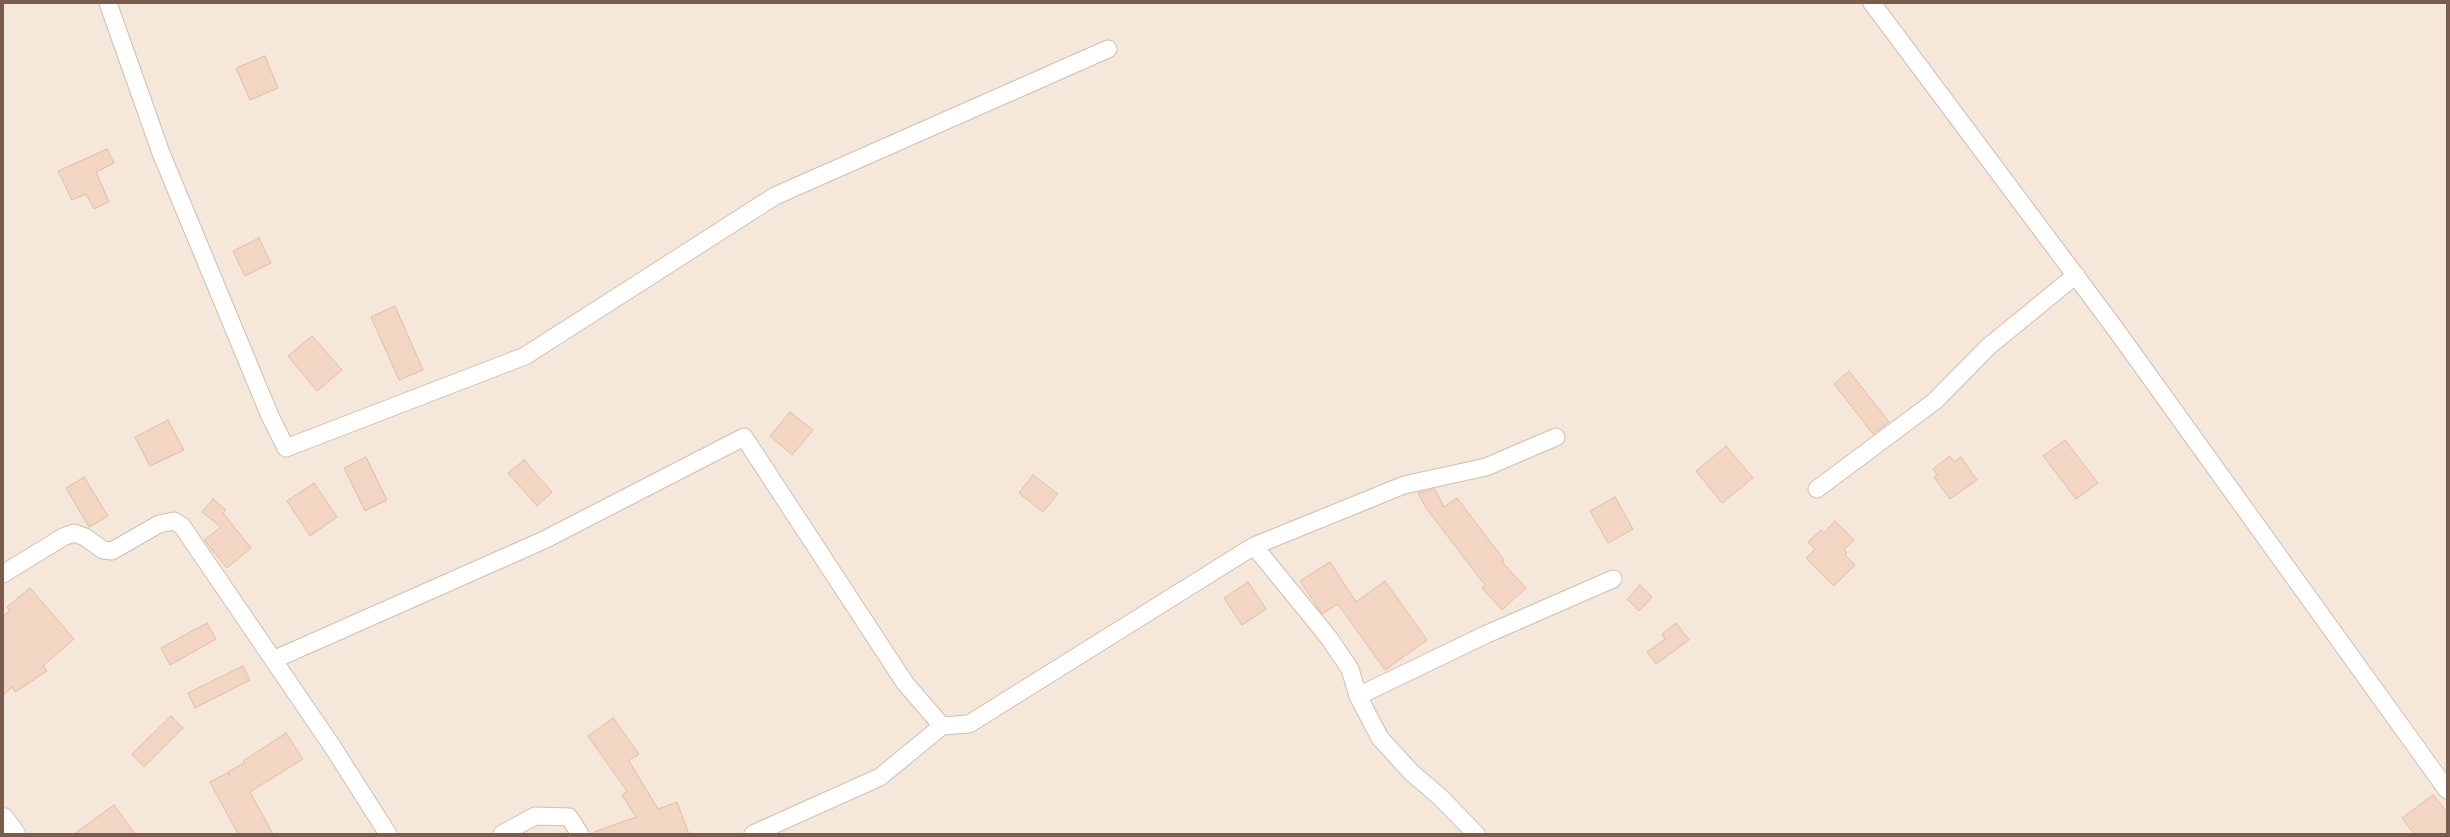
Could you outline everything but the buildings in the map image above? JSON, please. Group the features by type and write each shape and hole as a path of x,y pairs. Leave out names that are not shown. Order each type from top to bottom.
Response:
{"street":[{"path":"108,3 161,153 270,416 286,448 525,356 775,196 1108,49"},
{"path":"1872,3 2076,275 2447,790"},
{"path":"1817,488 1935,401 1988,347 2076,275"},
{"path":"274,660 544,540 744,437 905,683 942,726"},
{"path":"753,834 880,776 942,726 970,724 1254,546 1404,485 1486,467 1556,437"},
{"path":"3,574 63,537 74,533 85,537 103,550 112,551 159,524 174,520 182,526 274,660 332,746 388,834"},
{"path":"1254,546 1333,644 1350,669 1358,696 1380,738 1411,772 1440,797 1476,834"},
{"path":"1358,696 1486,634 1613,579"},
{"path":"502,834 535,816 569,818 580,834"},
{"path":"3,819 14,834"}],"shaded area":[{"path":"3,3 2447,3 2447,834 3,834"}]}
